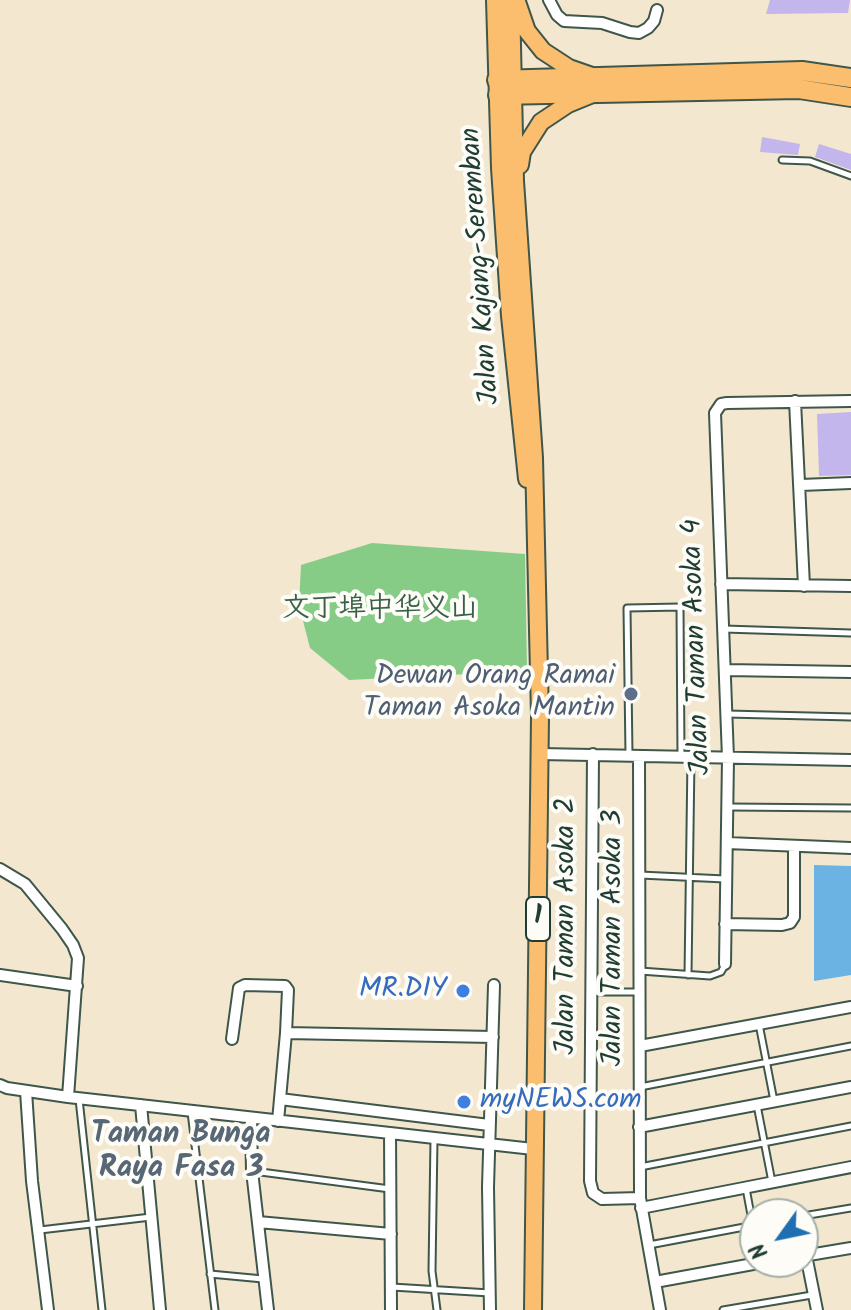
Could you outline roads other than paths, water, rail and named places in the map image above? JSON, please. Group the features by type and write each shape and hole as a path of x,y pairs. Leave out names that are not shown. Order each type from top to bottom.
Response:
{"highway":[{"path":"594,85 802,71 851,78"},
{"path":"505,87 594,85 799,89 851,97"}],"main road":[{"name":"Jalan Kajang-Seremban","path":"495,0 515,181 534,458 540,754 533,1310"},
{"name":"Jalan Kajang-Seremban","path":"514,0 505,87 510,316 523,457 535,528"},
{"path":"514,0 527,31 543,51 594,85 541,122 522,152 515,181"}],"street":[{"path":"549,0 564,21 602,23 639,33 648,28 657,10"},
{"path":"804,586 795,401 851,401"},
{"name":"Jalan Taman Asoka 4","path":"725,964 728,758 715,413 721,404 727,403 795,401"},
{"path":"801,485 851,483"},
{"path":"721,584 851,586"},
{"path":"725,670 851,672"},
{"path":"540,754 851,760"},
{"name":"Jalan Taman Asoka 2","path":"593,754 590,1181 593,1193 602,1199 640,1203"},
{"name":"Jalan Taman Asoka 3","path":"634,756 639,875 640,1203 660,1310"},
{"path":"727,843 851,848"},
{"path":"725,924 790,923 794,917 794,846"},
{"path":"0,869 25,884 73,945 78,958 73,1098"},
{"path":"0,975 77,986"},
{"path":"232,1039 237,990 245,985 285,986 288,990 286,1033 278,1121"},
{"path":"490,1310 489,1125 494,985"},
{"path":"640,1046 851,1007"},
{"path":"286,1033 493,1037"},
{"path":"0,1085 73,1098 533,1149"},
{"path":"639,1127 851,1087"},
{"path":"26,1091 26,1116 48,1310"},
{"path":"280,1099 489,1125"},
{"path":"141,1105 160,1310"},
{"path":"251,1118 252,1171 268,1310"},
{"path":"390,1133 391,1310"},
{"path":"640,1203 746,1188 851,1167"},
{"path":"258,1222 391,1234"},
{"path":"819,1253 851,1248"},
{"path":"655,1282 739,1266"},
{"path":"810,1278 817,1310"}],"lane":[{"path":"782,160 810,161 851,176"},
{"path":"634,756 627,608 680,607 686,756 688,975"},
{"path":"723,629 851,633"},
{"path":"726,714 851,717"},
{"path":"728,807 851,808"},
{"path":"639,875 726,879"},
{"path":"639,971 710,976 721,972 725,964"},
{"path":"591,992 639,992"},
{"path":"759,1023 775,1102"},
{"path":"639,1087 851,1046"},
{"path":"73,1098 102,1310"},
{"path":"757,1105 772,1183"},
{"path":"191,1111 215,1310"},
{"path":"639,1167 851,1126"},
{"path":"434,1138 432,1271 437,1310"},
{"path":"252,1171 391,1189"},
{"path":"746,1188 748,1198"},
{"path":"819,1213 851,1208"},
{"path":"39,1231 151,1217"},
{"path":"648,1245 739,1228"},
{"path":"210,1274 264,1279"},
{"path":"391,1287 490,1293"},
{"path":"723,1310 814,1295"}],"water":[{"path":"814,865 851,866 851,975 814,981"}],"place":[{"name":"Dewan Orang Ramai Taman Asoka Mantin","path":"631,694"},
{"name":"MR.DIY","path":"463,991"},
{"name":"myNEWS.com","path":"464,1102"}],"district":[{"name":"Taman Bunga Raya Fasa 3","path":"181,1154"}],"park label":[{"name":"文丁埠中华义山","path":"380,611"}]}
